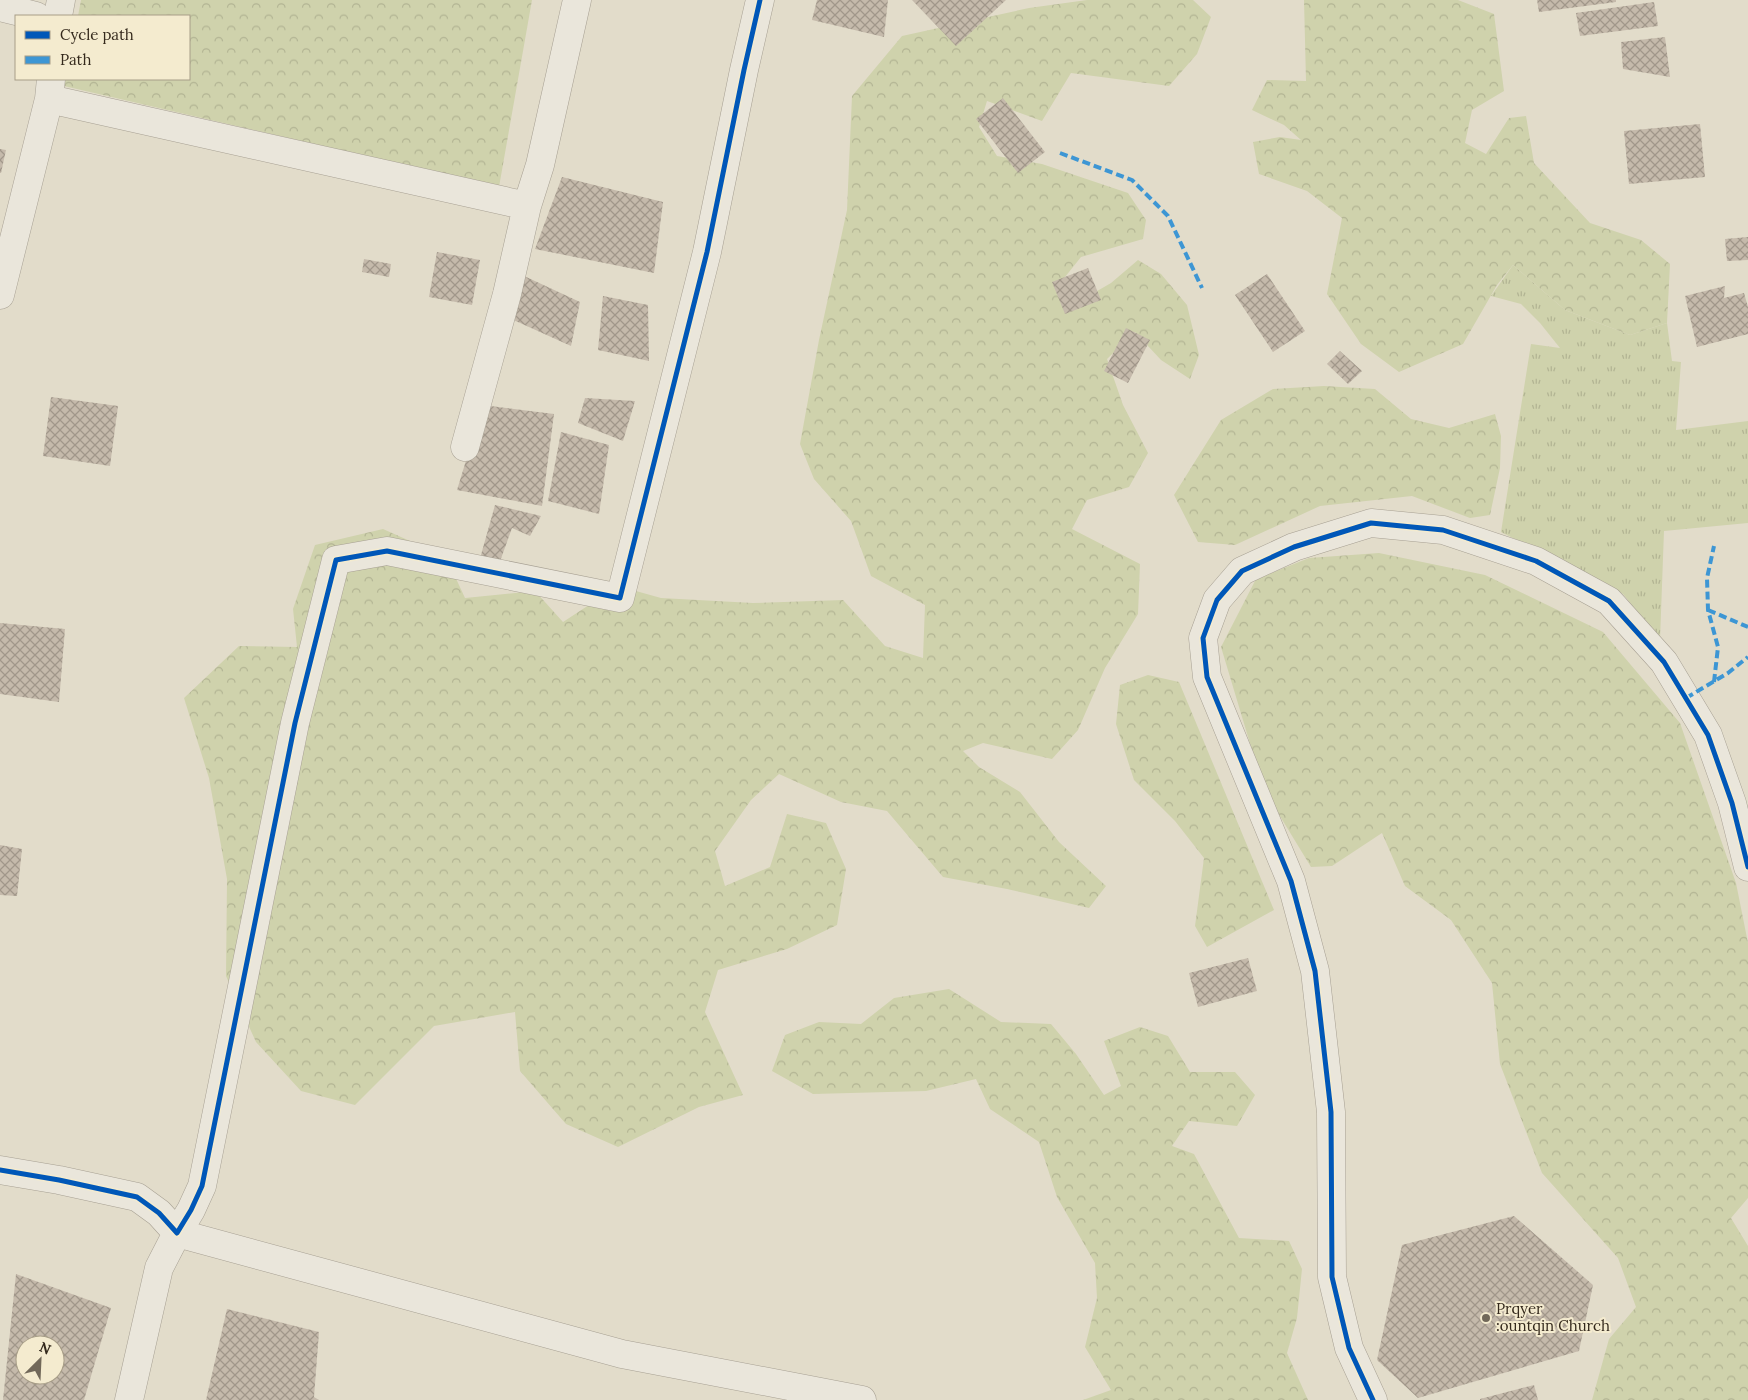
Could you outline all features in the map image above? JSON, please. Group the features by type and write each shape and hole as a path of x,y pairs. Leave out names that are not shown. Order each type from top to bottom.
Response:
{"street":[{"path":"58,15 61,0"},
{"path":"465,447 507,294 527,206 540,165 577,0"},
{"path":"129,1400 159,1268 202,1186 295,724 336,560 387,551 620,598 707,252 760,0"},
{"path":"0,8 32,15"},
{"path":"0,295 50,89 527,206"},
{"path":"1373,1400 1348,1348 1332,1277 1331,1112 1315,971 1291,881 1207,677 1203,638 1217,600 1242,571 1294,547 1371,523 1443,530 1536,561 1609,601 1664,662 1708,735 1732,803 1748,867"},
{"path":"0,1170 59,1180 137,1198 159,1213 177,1233 622,1354 862,1400"}],"green space":[{"path":"81,0 532,0 499,187 64,86 66,80 190,80 190,15 78,15"},
{"path":"1087,0 1193,0 1211,17 1197,54 1169,86 1071,73 1042,121 987,101 979,127 997,156 1042,164 1128,193 1146,220 1143,239 1081,257 1061,282 1085,298 1111,283 1138,260 1161,274 1187,305 1199,355 1190,379 1161,360 1135,332 1107,359 1123,405 1148,453 1129,487 1087,500 1072,529 1140,564 1138,614 1105,668 1078,730 1052,759 983,743 963,751 979,767 1020,792 1059,842 1106,886 1089,908 1007,889 943,877 887,811 841,802 779,774 751,800 715,851 725,886 770,867 787,814 826,823 846,869 837,925 787,949 718,970 705,1012 743,1095 699,1107 618,1147 566,1124 520,1071 515,1012 434,1026 355,1105 301,1091 256,1042 226,976 227,879 209,778 184,698 239,646 297,647 293,609 315,545 383,529 446,557 465,598 535,591 563,622 618,586 661,598 753,603 843,600 885,646 923,658 925,605 871,576 851,521 814,479 800,444 819,340 847,210 852,96 902,36 1029,8"},
{"path":"1304,0 1458,0 1494,14 1504,91 1472,110 1465,143 1486,154 1509,118 1526,116 1534,163 1590,223 1641,240 1670,264 1667,323 1630,335 1565,310 1513,265 1497,285 1463,344 1399,372 1361,344 1327,294 1342,218 1307,191 1259,174 1253,142 1280,137 1301,140 1284,125 1252,110 1267,80 1306,81"},
{"path":"1513,265 1565,310 1630,335 1667,323 1672,361 1681,362 1676,430 1748,421 1748,523 1664,531 1660,640 1623,594 1501,532 1531,344 1560,348 1540,323 1521,304 1491,296"},
{"path":"1324,386 1375,389 1411,419 1449,428 1495,414 1501,436 1500,468 1490,515 1470,518 1412,496 1320,506 1235,545 1198,542 1174,495 1221,420 1273,389"},
{"path":"1379,553 1485,575 1603,632 1680,723 1736,883 1748,943 1748,1198 1731,1218 1748,1246 1748,1400 1592,1400 1609,1339 1636,1307 1618,1258 1542,1173 1500,1064 1492,983 1451,920 1405,886 1382,833 1332,866 1311,867 1264,790 1221,647 1256,579 1309,558"},
{"path":"1148,675 1179,682 1274,910 1207,947 1195,926 1204,858 1175,821 1134,780 1116,724 1120,685"},
{"path":"949,989 1001,1022 1051,1024 1076,1054 1104,1095 1121,1086 1104,1041 1140,1027 1168,1036 1190,1072 1235,1072 1255,1095 1237,1126 1189,1121 1172,1146 1194,1154 1239,1238 1289,1241 1302,1269 1297,1318 1287,1353 1308,1400 1083,1400 1111,1390 1085,1347 1097,1298 1095,1263 1057,1197 1039,1142 990,1109 976,1079 926,1091 813,1094 772,1071 785,1035 819,1022 861,1024 894,998"}],"building":[{"path":"817,0 888,0 884,37 812,20"},
{"path":"912,0 1006,0 956,46"},
{"path":"1537,0 1616,0 1616,2 1539,12"},
{"path":"1654,2 1658,26 1580,36 1576,13"},
{"path":"1665,37 1670,77 1623,69 1621,42"},
{"path":"1003,98 1045,152 1018,173 976,119"},
{"path":"1700,124 1705,177 1629,184 1624,131"},
{"path":"0,149 6,150 1,173 0,173"},
{"path":"562,177 663,202 654,273 535,249"},
{"path":"1748,237 1748,260 1727,261 1725,239"},
{"path":"437,252 480,260 472,305 429,297"},
{"path":"364,259 391,264 389,277 362,272"},
{"path":"1088,268 1101,300 1065,314 1052,282"},
{"path":"1267,274 1305,331 1273,352 1235,295"},
{"path":"522,275 580,302 571,346 509,318"},
{"path":"1725,286 1724,298 1744,293 1748,307 1748,334 1697,347 1685,296"},
{"path":"603,296 648,305 649,361 598,350"},
{"path":"1126,328 1150,340 1128,383 1104,371"},
{"path":"1340,351 1362,371 1348,384 1327,364"},
{"path":"51,397 118,406 110,466 43,456"},
{"path":"585,398 635,401 623,441 578,423"},
{"path":"483,405 554,414 542,506 457,490"},
{"path":"561,432 609,445 599,514 548,501"},
{"path":"495,505 541,516 530,536 512,528 498,567 479,562"},
{"path":"0,623 65,629 59,702 0,694"},
{"path":"0,845 22,849 17,896 0,895"},
{"path":"1248,958 1257,991 1198,1007 1189,973"},
{"name":"Prqyer :ountqin Church","path":"1514,1216 1593,1285 1579,1351 1418,1398 1377,1360 1402,1245"},
{"path":"16,1274 111,1308 84,1400 3,1400"},
{"path":"227,1309 319,1332 314,1397 319,1400 206,1400"},
{"path":"1534,1385 1538,1400 1480,1400 1480,1399"}],"marked path":[{"path":"1060,153 1132,180 1168,216 1202,288"},
{"path":"1714,546 1707,578 1708,610 1718,647 1714,682"},
{"path":"1708,610 1748,627"},
{"path":"1686,698 1728,673 1748,657"}],"cycle path":[{"path":"0,1170 59,1180 137,1197 159,1213 177,1233 191,1210 202,1186 295,723 336,560 387,551 620,598 707,252 760,0"},
{"path":"1373,1400 1349,1348 1332,1277 1331,1112 1315,971 1291,881 1207,677 1203,638 1217,600 1242,571 1294,547 1371,523 1443,530 1536,561 1609,601 1664,662 1708,735 1732,803 1748,867"}],"place":[{"name":"Prqyer :ountqin Church","path":"1486,1318"}]}
